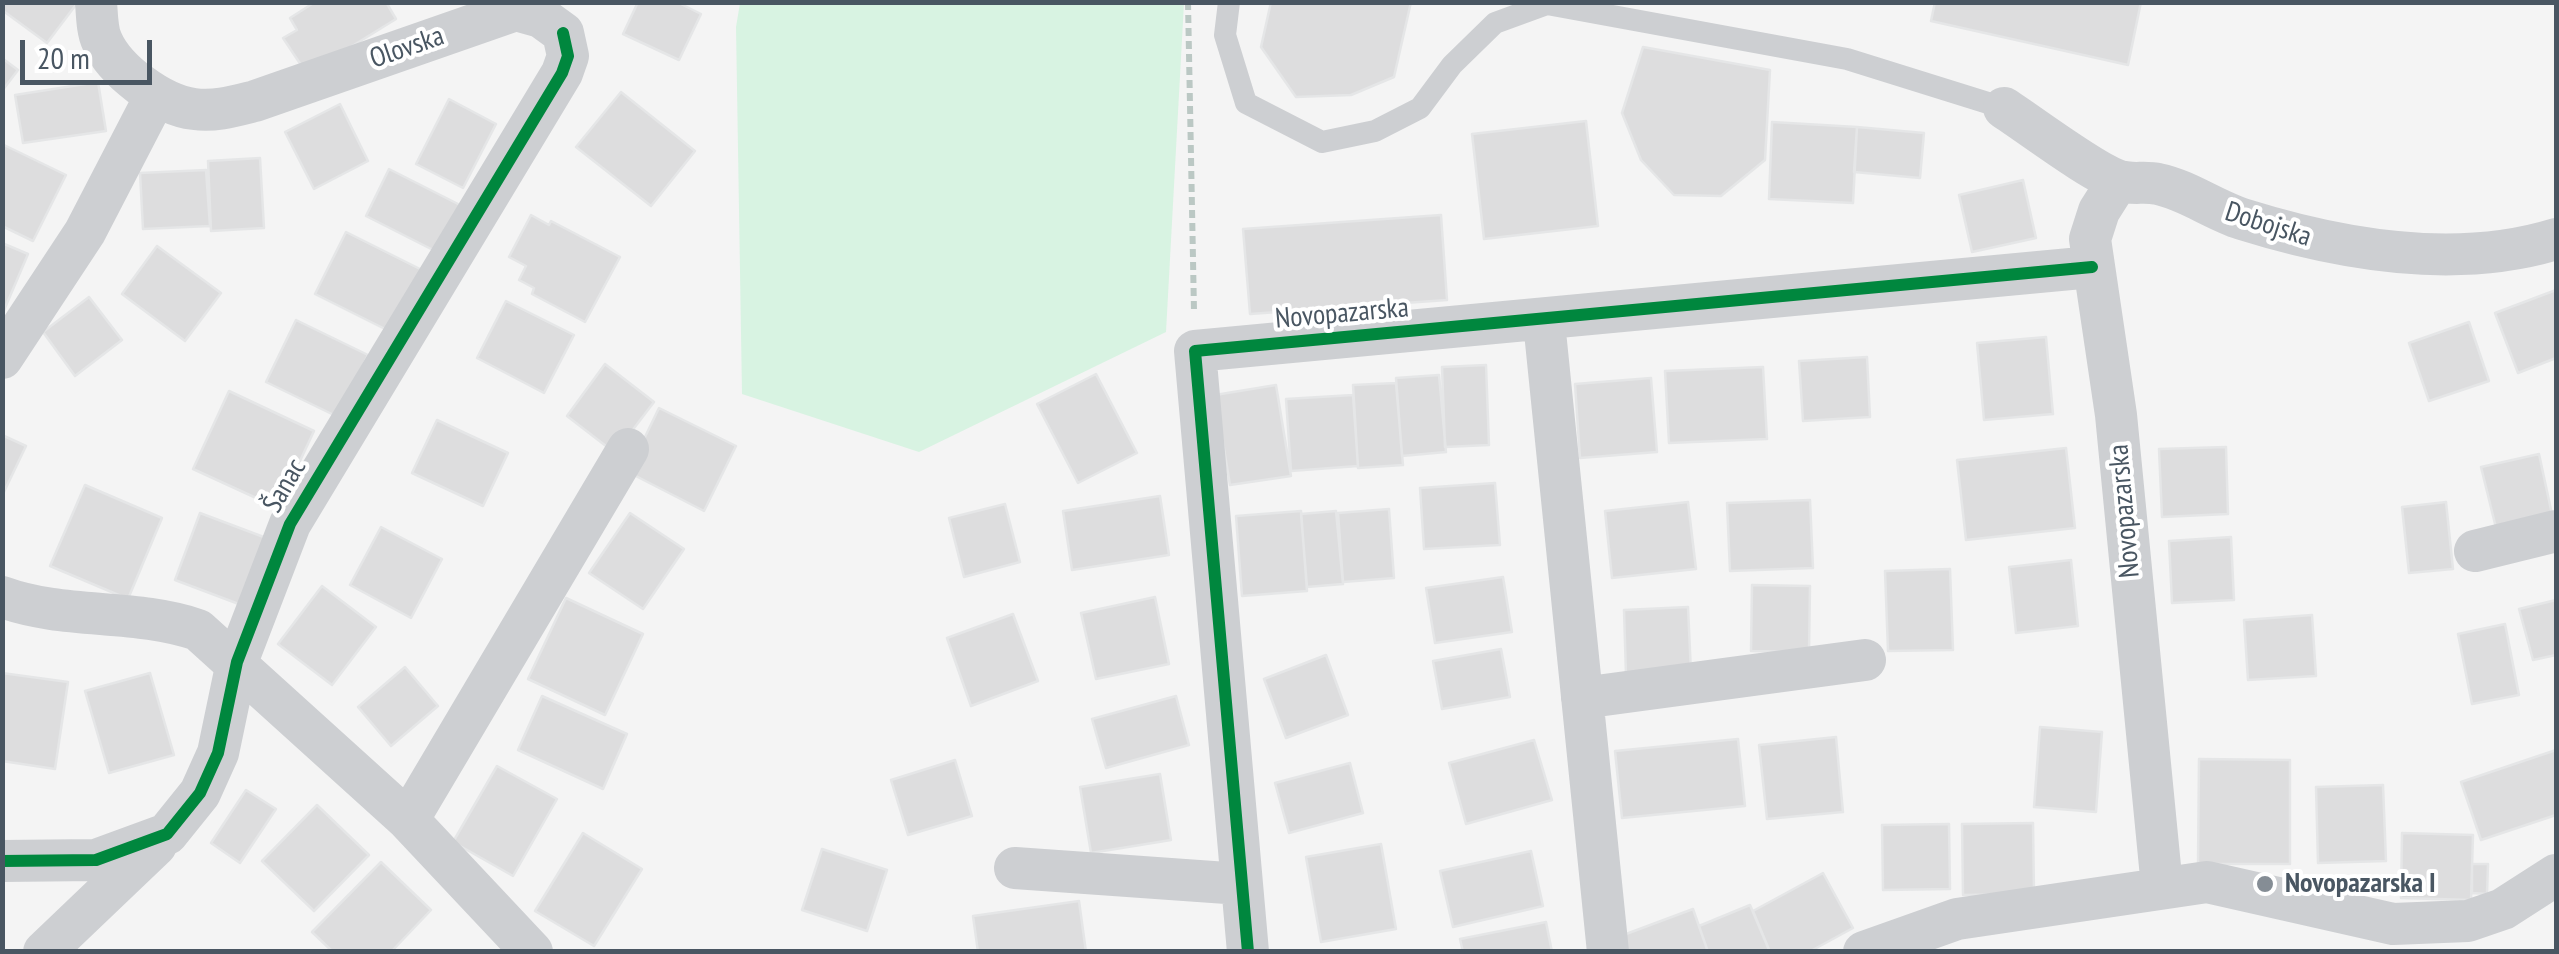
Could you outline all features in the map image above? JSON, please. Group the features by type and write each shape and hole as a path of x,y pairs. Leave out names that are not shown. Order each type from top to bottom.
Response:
{"street":[{"name":"Olovska","path":"96,2 101,40 128,74 156,94 190,109 237,106 516,10 541,17 570,18"},
{"name":"Šanac","path":"44,952 167,834 200,793 218,754 237,662 290,524 562,74 568,56 570,18"},
{"path":"2,358 85,232 156,94"},
{"name":"Dobojska","path":"2004,108 2118,181 2159,184 2237,217 2318,242 2359,248 2500,251 2556,240"},
{"path":"2092,267 2090,239 2099,211 2118,181"},
{"name":"Novopazarska","path":"1194,352 1544,322 2092,267 2116,415 2162,887"},
{"path":"1544,322 1608,952"},
{"path":"1194,352 1248,952"},
{"path":"408,820 628,449"},
{"path":"2475,552 2556,530"},
{"path":"2,597 31,607 165,618 198,630 408,820 532,952"},
{"path":"1582,698 1865,660"},
{"path":"2,861 96,860 167,834"},
{"path":"1015,868 1241,884"},
{"path":"1864,952 1957,919 2208,882 2232,884 2393,924 2468,921 2502,909 2556,875"}],"lane":[{"path":"1229,2 1225,34 1246,103 1322,142 1376,131 1420,108 1452,65 1494,23 1547,4 1829,56 1918,78 2004,108"}],"path":[{"path":"1188,2 1194,352"}],"green space":[{"path":"740,3 1184,3 1166,332 919,452 742,394 736,27"}],"building":[{"path":"2,2 78,2 47,43 2,10"},
{"path":"315,2 386,2 396,19 307,74 283,38 297,30 290,18"},
{"path":"638,2 677,2 701,14 679,60 623,34"},
{"path":"1271,2 1411,2 1394,77 1351,95 1296,97 1261,47"},
{"path":"1935,2 2141,2 2128,65 1931,21"},
{"path":"1643,47 1770,70 1765,160 1721,196 1674,195 1641,160 1622,113"},
{"path":"2,58 18,70 2,91"},
{"path":"98,82 106,131 23,143 15,95"},
{"path":"621,92 695,151 651,206 576,147"},
{"path":"449,99 496,124 463,188 416,164"},
{"path":"340,104 368,161 314,189 285,132"},
{"path":"1586,121 1598,226 1484,239 1472,134"},
{"path":"1772,122 1857,127 1853,203 1769,199"},
{"path":"1857,127 1924,133 1920,178 1854,172"},
{"path":"2,144 66,175 33,241 2,226"},
{"path":"260,158 264,228 211,231 208,161"},
{"path":"389,169 462,206 439,253 366,216"},
{"path":"206,170 210,226 143,229 140,173"},
{"path":"2023,180 2036,238 1972,252 1959,195"},
{"path":"531,215 549,225 551,221 620,257 585,322 532,294 534,288 519,280 526,266 509,257"},
{"path":"1441,215 1447,300 1250,314 1243,229"},
{"path":"346,232 430,274 399,336 315,294"},
{"path":"2,243 28,254 2,315"},
{"path":"157,246 221,293 185,341 122,294"},
{"path":"2556,290 2556,358 2518,373 2495,313"},
{"path":"89,297 122,340 75,376 43,332"},
{"path":"506,301 574,335 544,393 477,358"},
{"path":"296,320 368,355 338,417 266,382"},
{"path":"2469,322 2489,381 2429,401 2409,343"},
{"path":"2046,337 2053,414 1984,420 1977,343"},
{"path":"1867,357 1870,417 1803,421 1799,361"},
{"path":"605,364 654,402 615,453 567,416"},
{"path":"1486,365 1489,445 1445,447 1442,367"},
{"path":"1763,367 1767,439 1669,443 1665,371"},
{"path":"1096,374 1137,453 1078,483 1037,404"},
{"path":"1439,375 1446,452 1402,456 1396,378"},
{"path":"1651,378 1657,452 1580,458 1575,384"},
{"path":"1396,383 1403,465 1358,468 1353,385"},
{"path":"1276,385 1291,476 1230,485 1215,395"},
{"path":"229,391 314,431 278,508 193,469"},
{"path":"1353,395 1358,466 1291,471 1286,399"},
{"path":"659,408 736,446 704,511 628,472"},
{"path":"437,420 508,453 483,506 412,473"},
{"path":"2,435 26,446 2,496"},
{"path":"2226,447 2228,514 2162,517 2159,449"},
{"path":"2066,448 2075,528 1966,540 1957,460"},
{"path":"2539,454 2553,519 2497,532 2481,467"},
{"path":"1495,483 1500,545 1424,549 1420,488"},
{"path":"85,485 162,518 128,599 50,566"},
{"path":"1160,496 1169,555 1072,570 1063,511"},
{"path":"1810,500 1813,568 1730,571 1727,503"},
{"path":"1688,502 1696,569 1612,578 1605,511"},
{"path":"2446,502 2453,569 2409,573 2402,507"},
{"path":"1005,504 1020,562 964,577 949,518"},
{"path":"1389,509 1394,578 1343,582 1338,513"},
{"path":"1301,511 1307,591 1242,596 1236,516"},
{"path":"1336,511 1343,584 1307,587 1301,514"},
{"path":"200,513 269,539 244,606 175,580"},
{"path":"630,513 684,549 643,609 589,573"},
{"path":"381,527 442,559 411,618 350,585"},
{"path":"2231,537 2234,600 2172,603 2169,541"},
{"path":"2071,560 2078,626 2016,633 2009,567"},
{"path":"1950,569 1953,650 1888,651 1885,571"},
{"path":"1503,577 1512,632 1435,643 1426,588"},
{"path":"1752,585 1810,586 1809,652 1751,651"},
{"path":"322,586 376,627 332,685 278,644"},
{"path":"1155,597 1169,664 1096,679 1081,613"},
{"path":"566,598 643,634 605,715 528,679"},
{"path":"2556,600 2556,655 2533,660 2519,609"},
{"path":"1688,607 1691,673 1626,675 1624,610"},
{"path":"1013,614 1038,681 971,706 947,638"},
{"path":"2312,615 2316,676 2248,680 2244,620"},
{"path":"2505,624 2519,695 2472,704 2458,634"},
{"path":"1501,649 1510,697 1442,709 1433,661"},
{"path":"1326,655 1348,715 1286,738 1264,679"},
{"path":"405,667 438,706 391,746 358,707"},
{"path":"2,673 68,682 55,769 2,761"},
{"path":"150,673 174,755 109,773 85,691"},
{"path":"542,696 627,734 603,789 518,750"},
{"path":"1176,696 1189,745 1106,768 1092,719"},
{"path":"2040,727 2102,732 2096,812 2034,807"},
{"path":"1836,737 1843,812 1767,819 1759,745"},
{"path":"1738,739 1745,806 1622,818 1615,751"},
{"path":"1534,740 1552,800 1466,824 1449,763"},
{"path":"2556,750 2556,815 2481,840 2461,782"},
{"path":"2199,759 2290,760 2290,864 2198,864"},
{"path":"955,760 972,816 908,835 891,780"},
{"path":"1350,763 1363,813 1289,833 1275,783"},
{"path":"497,766 557,799 513,876 453,842"},
{"path":"1160,774 1171,840 1091,853 1080,787"},
{"path":"2383,785 2386,861 2318,863 2316,787"},
{"path":"246,790 276,809 240,863 211,843"},
{"path":"317,805 369,855 314,911 262,861"},
{"path":"2033,823 2034,894 1963,895 1962,824"},
{"path":"1949,824 1950,889 1883,890 1882,825"},
{"path":"583,833 642,869 594,946 535,911"},
{"path":"2402,833 2473,835 2471,900 2401,898"},
{"path":"1381,844 1396,929 1321,942 1306,857"},
{"path":"822,849 887,870 867,931 802,910"},
{"path":"1531,851 1543,906 1453,927 1440,871"},
{"path":"381,862 431,910 391,952 333,952 312,932"},
{"path":"2472,864 2488,864 2487,894 2472,893"},
{"path":"1823,873 1853,928 1809,952 1770,952 1753,911"},
{"path":"1079,901 1086,952 978,952 973,916"},
{"path":"1750,905 1769,950 1708,952 1699,926"},
{"path":"1693,909 1708,952 1614,952 1610,940"},
{"path":"1546,922 1552,952 1463,952 1460,939"}],"cycle path":[{"path":"2,861 96,860 167,834 200,793 218,753 237,662 290,524 562,73 568,56 563,33"},
{"path":"1248,952 1195,351 2092,267"}],"place":[{"name":"Novopazarska I","path":"2265,884"}]}
